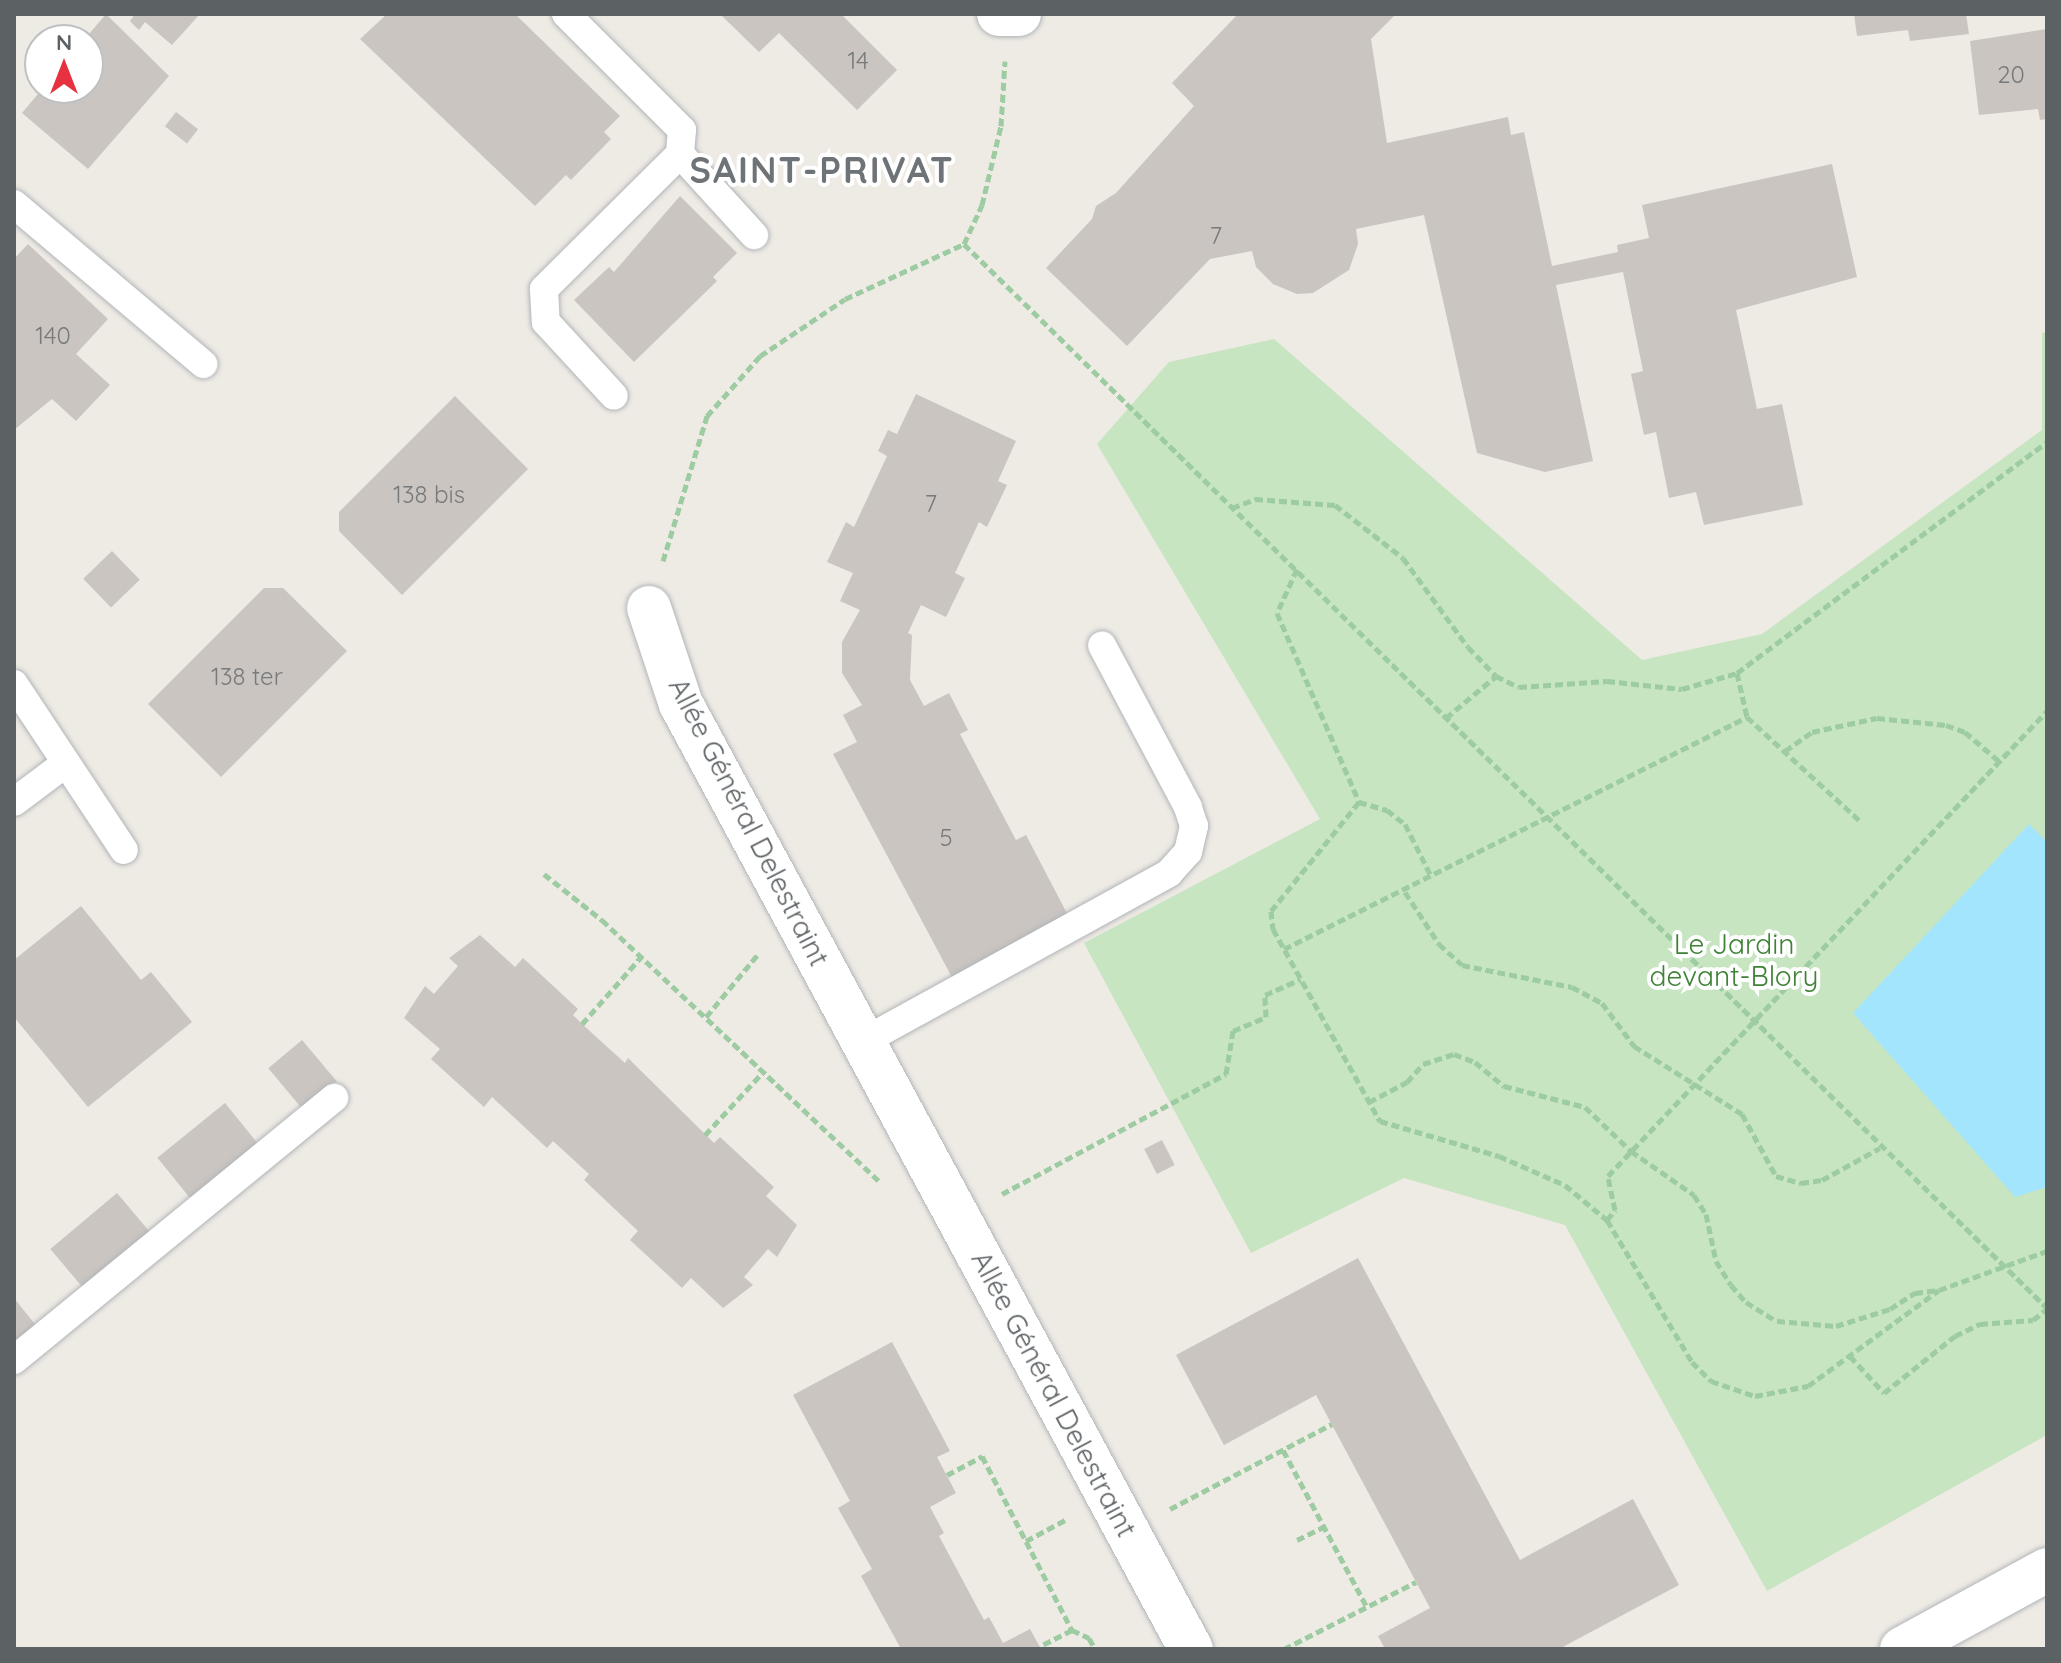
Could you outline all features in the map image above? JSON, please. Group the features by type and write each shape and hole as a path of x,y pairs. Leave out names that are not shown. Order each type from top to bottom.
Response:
{"street":[{"name":"Allée Général Delestraint","path":"649,608 681,704 1191,1649"},
{"path":"1902,1649 2047,1570"}],"lane":[{"path":"566,14 682,130 680,154 544,289 546,322 614,396"},
{"path":"680,154 754,235"},
{"path":"14,204 203,364"},
{"path":"864,1041 1169,873 1188,852 1194,826 1188,807 1102,645"},
{"path":"14,684 124,850"},
{"path":"14,802 66,763"},
{"path":"14,1360 334,1098"}],"path":[{"path":"649,608 707,416 772,348 845,299 964,244 982,205 1001,126 1009,15"},
{"path":"964,244 1550,819 1751,1023 2047,1308 2033,1320 1980,1324 1955,1336 1884,1393 1850,1356"},
{"path":"1232,508 1255,499 1335,505 1403,558 1496,676 1519,687 1607,681 1682,689 1737,673 2047,442"},
{"path":"1297,569 1277,613 1359,802"},
{"path":"1737,673 1747,717 1860,821"},
{"path":"1446,718 1496,676"},
{"path":"1607,1220 1615,1210 1608,1176 2047,711"},
{"path":"1284,949 1405,892 1747,717"},
{"path":"1785,751 1812,732 1877,718 1946,725 1965,732 1999,761"},
{"path":"1359,802 1387,810 1405,824 1432,878"},
{"path":"1359,802 1271,911 1284,949 1380,1121 1499,1156 1565,1185 1607,1220 1692,1362 1711,1381 1755,1396 1808,1386 1939,1290"},
{"path":"1405,892 1439,944 1462,965 1572,987 1602,1003 1634,1046 1742,1114 1776,1176 1801,1183 1822,1180 1880,1148"},
{"path":"706,1017 757,954 803,929"},
{"path":"582,1024 642,956"},
{"path":"1170,1102 1226,1074 1233,1031 1266,1017 1265,995 1301,979"},
{"path":"1369,1102 1407,1082 1423,1064 1454,1054 1475,1062 1504,1086 1585,1107 1631,1151 1694,1195 1706,1214 1716,1261 1731,1285 1746,1302 1777,1321 1836,1326 1890,1309 1915,1293 1939,1290 2047,1251"},
{"path":"705,1135 764,1071"},
{"path":"1127,1531 1332,1424"},
{"path":"1283,1450 1367,1607"},
{"path":"947,1475 982,1456 1072,1630 1089,1638 1095,1649"},
{"path":"1297,1540 1324,1527"},
{"path":"1284,1649 1416,1582"},
{"path":"1040,1646 1072,1630"}],"green space":[{"name":"Le Jardin devant-Blory","path":"2047,332 2047,1435 1767,1591 1565,1225 1404,1178 1251,1253 1084,943 1320,819 1097,444 1169,362 1274,339 1642,660 1762,634 2042,430 2042,333"}],"water":[{"path":"2029,824 2047,842 2047,1187 2015,1197 1853,1013"}],"building":[{"path":"106,14 169,76 88,169 22,113 30,104 104,104 104,24 98,24"},
{"path":"135,14 200,14 172,45 145,22 139,30 130,21"},
{"path":"387,14 515,14 620,116 604,132 611,139 571,180 566,175 535,206 360,39"},
{"path":"720,14 841,14 897,70 857,110 779,33 759,52"},
{"path":"1238,14 1396,14 1371,39 1387,143 1508,117 1511,135 1524,132 1552,266 1618,252 1617,245 1649,238 1642,205 1832,164 1857,277 1736,310 1757,409 1782,404 1803,505 1704,525 1696,492 1669,498 1656,432 1644,435 1631,374 1643,371 1623,272 1556,285 1593,461 1545,472 1477,453 1424,215 1356,229 1358,244 1349,270 1313,293 1297,294 1273,284 1256,267 1252,251 1210,259 1127,346 1046,268 1092,219 1096,206 1116,193 1194,106 1172,83"},
{"path":"1854,14 1966,14 1969,34 1910,41 1908,30 1857,36"},
{"path":"2047,29 2047,119 2040,120 2038,109 1979,115 1970,41"},
{"path":"176,112 198,129 187,143 165,126"},
{"path":"680,196 737,253 713,277 717,281 634,362 574,300 609,267 614,272"},
{"path":"28,244 108,319 76,354 110,385 76,421 52,399 14,430 14,259"},
{"path":"916,394 1016,441 998,481 1007,485 987,527 979,522 955,573 965,578 946,617 921,605 908,633 912,635 910,680 924,706 949,693 968,730 960,734 1016,840 1026,835 1071,921 955,983 833,754 857,742 843,715 862,705 842,673 842,642 860,610 840,601 853,573 827,562 846,522 854,527 887,456 878,451 888,430 897,434"},
{"path":"455,396 528,469 402,595 339,531 339,512"},
{"path":"112,551 140,580 111,608 83,579"},
{"path":"264,588 283,588 347,651 221,777 148,704"},
{"path":"81,906 141,980 151,972 192,1022 88,1107 14,1017 14,960"},
{"path":"480,935 515,967 523,958 578,1009 573,1015 582,1024 625,1063 628,1058 714,1143 720,1137 774,1187 766,1196 797,1225 777,1257 768,1249 744,1277 753,1285 723,1308 691,1278 682,1288 630,1240 638,1231 584,1180 589,1174 553,1141 547,1148 492,1097 484,1107 431,1059 440,1049 404,1018 425,986 434,994 458,966 449,958"},
{"path":"302,1040 337,1081 303,1110 268,1068"},
{"path":"225,1103 259,1145 191,1200 157,1158"},
{"path":"1162,1140 1175,1165 1157,1174 1144,1149"},
{"path":"117,1193 151,1234 84,1290 50,1249"},
{"path":"1358,1258 1520,1560 1633,1499 1679,1585 1559,1649 1385,1649 1378,1636 1430,1608 1316,1395 1224,1445 1176,1355"},
{"path":"14,1298 38,1328 14,1348"},
{"path":"892,1342 950,1451 937,1457 956,1493 930,1507 944,1533 939,1536 984,1620 989,1617 1003,1643 1030,1629 1041,1649 901,1649 861,1576 872,1569 838,1508 850,1501 793,1395"}],"district":[{"name":"SAINT-PRIVAT","path":"822,170"}]}
